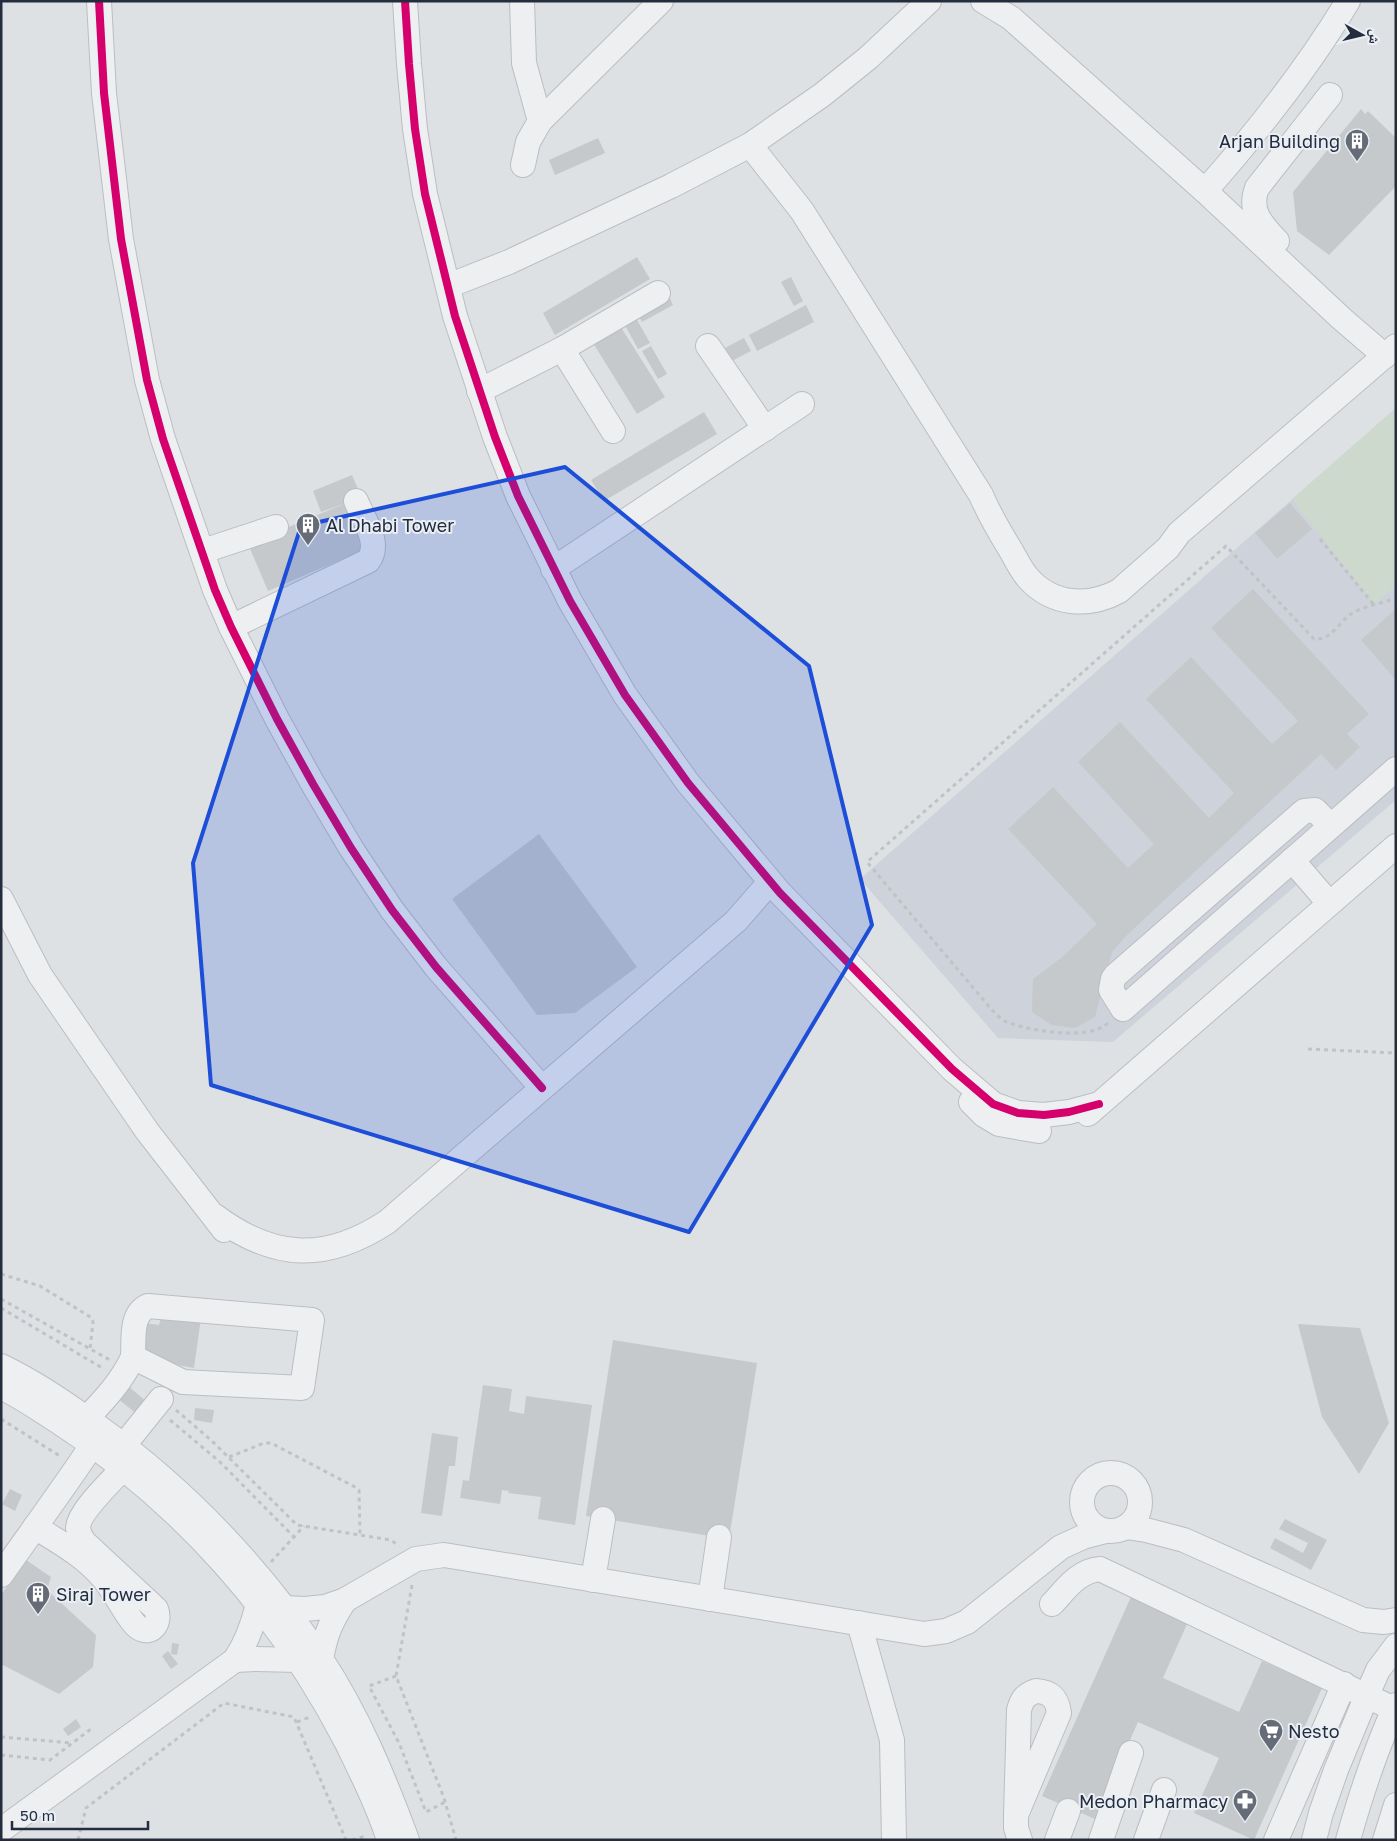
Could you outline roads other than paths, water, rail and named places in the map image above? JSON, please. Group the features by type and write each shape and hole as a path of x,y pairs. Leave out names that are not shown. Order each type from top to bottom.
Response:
{"street":[{"path":"99,1 104,93 121,239 147,380 182,497 230,627 313,784 351,848 392,910 436,968 542,1088"},
{"path":"406,1 415,129 425,194 455,316 495,438 518,496 553,569 597,649 651,732 694,790 775,888 952,1070 993,1104 1018,1112 1044,1115 1069,1112 1099,1104 1396,846"},
{"path":"522,1 524,62 540,121"},
{"path":"523,165 528,142 540,121 661,1"},
{"path":"446,277 492,259 517,258 671,186 758,139 822,95 868,58 929,1"},
{"path":"758,139 981,495 995,510 1022,555 1049,577 1068,585 1096,586 1122,577 1161,543 1179,533 1390,351 1288,268 1005,10 983,1"},
{"path":"1205,191 1274,110 1306,66 1348,1"},
{"path":"1288,268 1292,256 1260,222 1254,209 1255,194 1257,188 1330,95"},
{"path":"479,391 562,349 658,293"},
{"path":"708,346 765,429"},
{"path":"562,349 613,431"},
{"path":"553,569 802,404"},
{"path":"230,627 368,561 373,553 373,541 356,501"},
{"path":"203,551 276,528"},
{"path":"1331,826 1315,810 1304,811 1138,955 1112,979 1113,995 1123,1009 1396,770"},
{"path":"1292,860 1329,903"},
{"path":"1,899 40,975 147,1131 214,1216 254,1241 276,1248 300,1250 323,1249 346,1244 368,1235 387,1222 775,888"},
{"path":"87,1418 115,1388 130,1363 135,1321 142,1309 148,1306 312,1320 302,1388 183,1382 130,1363"},
{"path":"1,1366 59,1399 87,1418 124,1456 160,1499 228,1567 258,1604 310,1660 358,1724 388,1790 407,1840"},
{"path":"1,1387 93,1444 158,1472 203,1514 257,1574 284,1608 310,1660 332,1714 360,1770 389,1840"},
{"path":"35,1527 74,1552 103,1577 135,1625 141,1629 153,1628 158,1622 156,1610 84,1542 78,1527 80,1520 161,1399"},
{"path":"1,1575 55,1502 93,1444"},
{"path":"1061,1547 1073,1524 1089,1483 1096,1477 1114,1473 1130,1480 1140,1496 1184,1540"},
{"path":"284,1608 305,1609 325,1607 345,1600 416,1559 444,1556 924,1634 946,1631 967,1622 1061,1547 1083,1537 1116,1529 1133,1522 1138,1514 1140,1496"},
{"path":"1082,1500 1083,1508 1091,1523 1116,1529 1146,1530 1184,1540 1363,1620 1384,1622 1396,1620"},
{"path":"586,1578 596,1518"},
{"path":"702,1597 711,1536"},
{"path":"1052,1604 1080,1575 1089,1570 1100,1569 1395,1707 1357,1807 1348,1840"},
{"path":"310,1660 324,1638 332,1618 345,1600"},
{"path":"1,1830 235,1660 246,1644 258,1604"},
{"path":"1314,1840 1321,1812 1336,1770 1378,1670 1381,1656 1379,1643 1373,1630 1363,1620"},
{"path":"859,1623 892,1740 894,1840"},
{"path":"1378,1670 1396,1646"},
{"path":"235,1660 310,1660"},
{"path":"1276,1840 1344,1684"},
{"path":"1101,1840 1131,1753"},
{"path":"1146,1840 1164,1790"},
{"path":"1385,1840 1396,1805"},
{"path":"1057,1840 1068,1812"},
{"path":"1016,1815 1016,1828 1020,1840"}],"place":[{"name":"Arjan Building","path":"1357,162"},
{"name":"Al Dhabi Tower","path":"308,546"},
{"name":"Siraj Tower","path":"38,1615"},
{"name":"Nesto","path":"1271,1752"},
{"name":"Medon Pharmacy","path":"1245,1822"}]}
